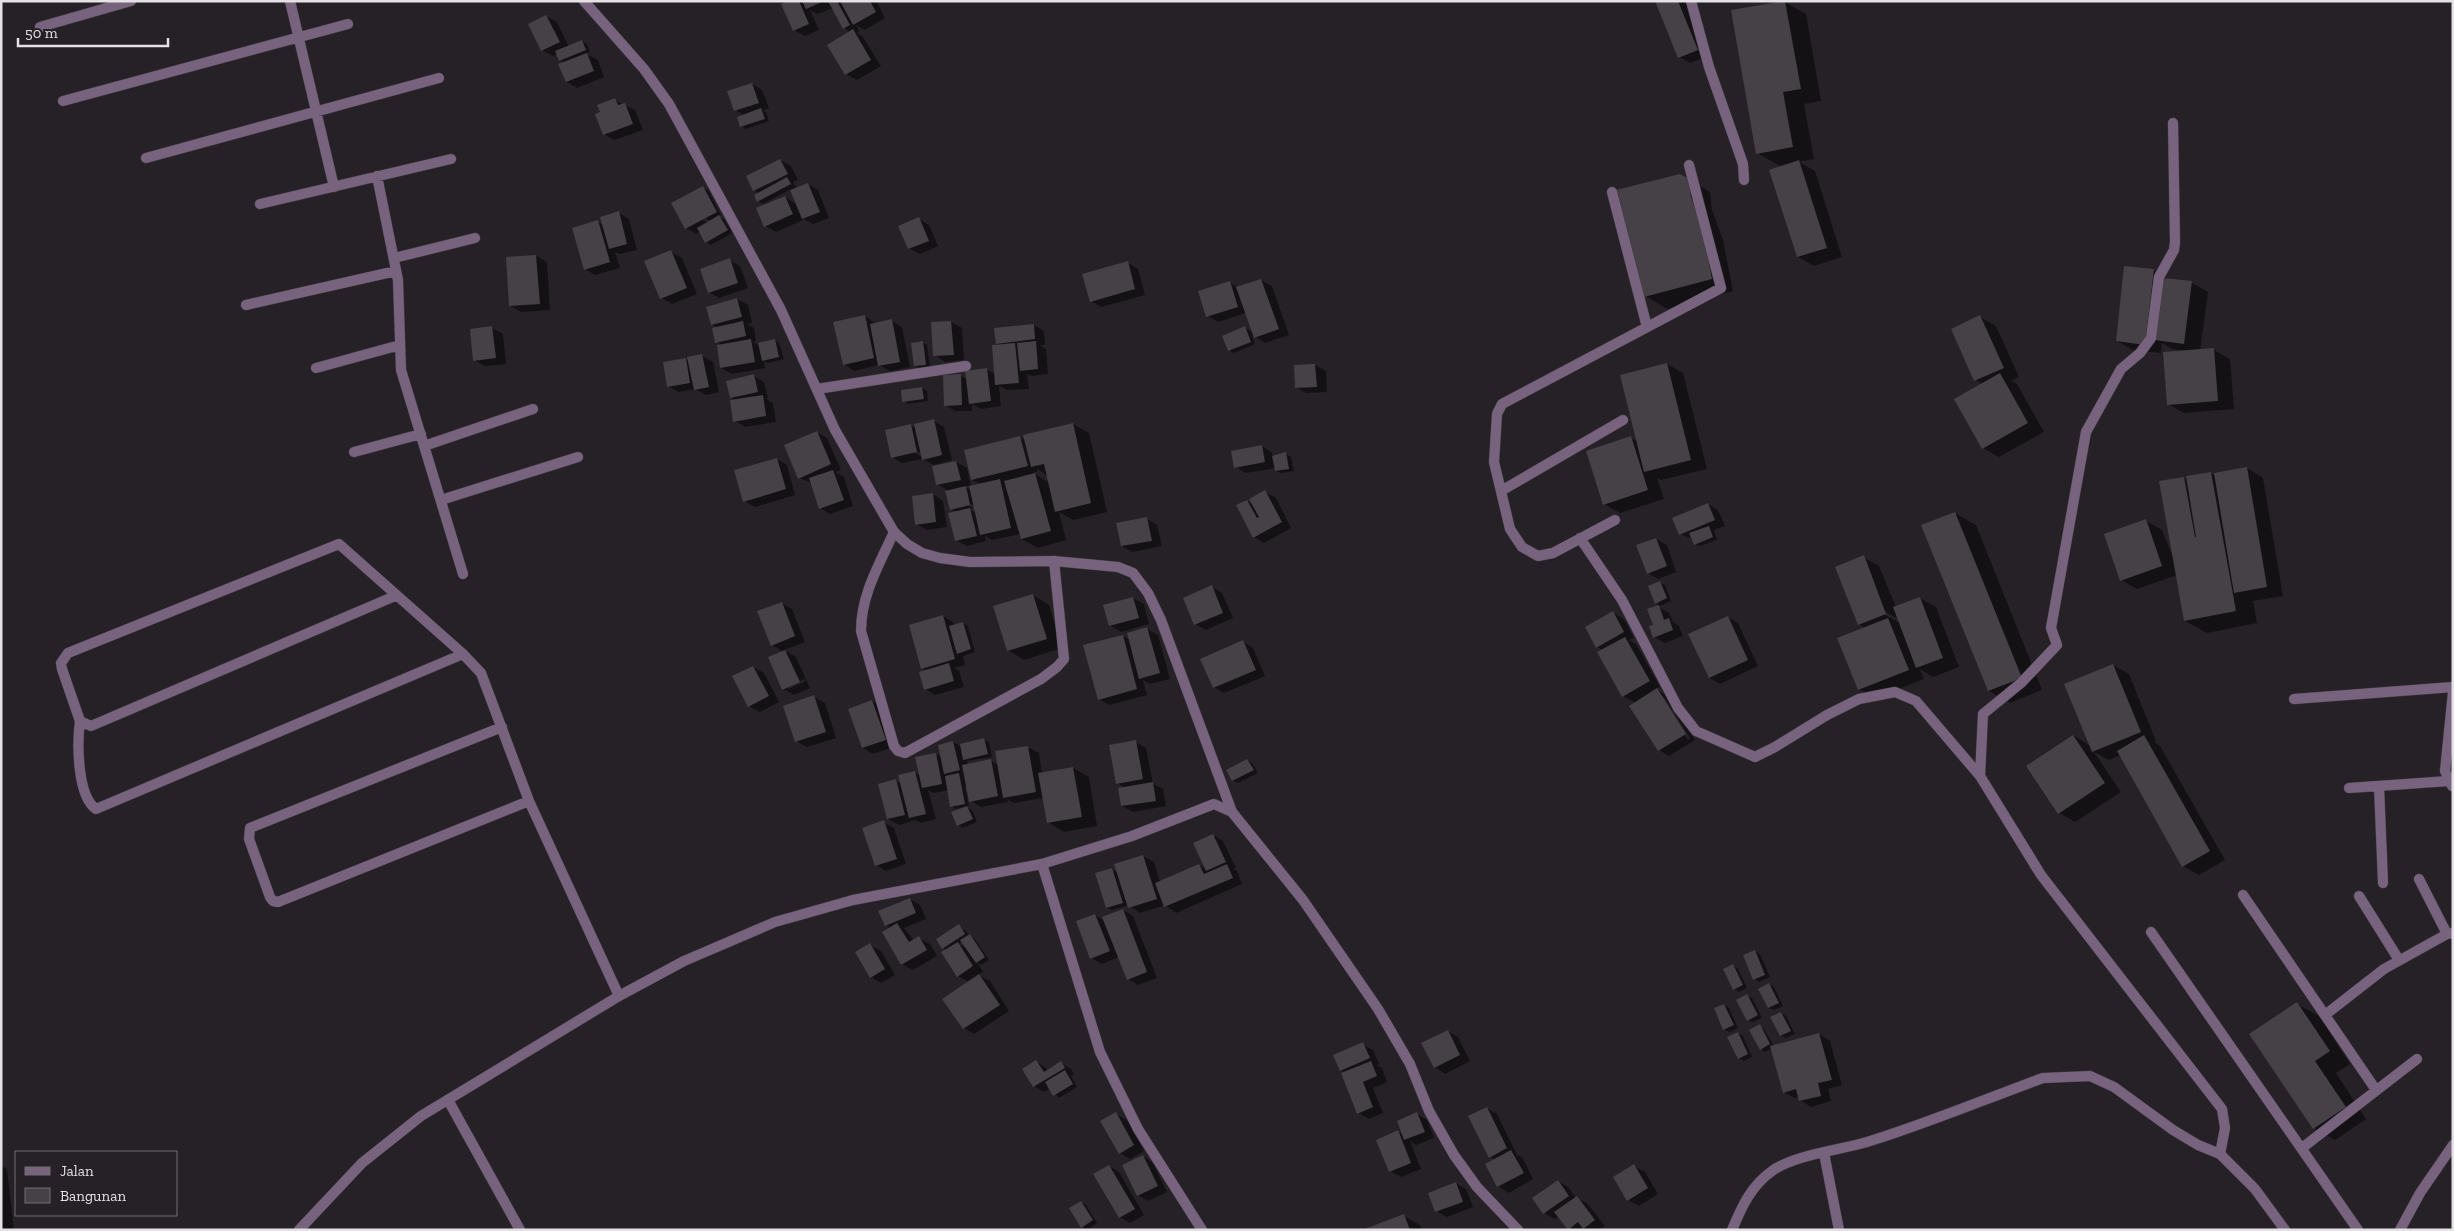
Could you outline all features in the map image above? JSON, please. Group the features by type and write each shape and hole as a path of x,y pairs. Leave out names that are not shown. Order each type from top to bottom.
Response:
{"street":[{"path":"40,27 131,1"},
{"path":"290,1 318,111 334,187"},
{"path":"584,1 644,69 669,104 781,310 836,430 894,532 906,544 922,553 940,558 970,562 1054,561 1118,567 1133,573 1148,593 1164,628 1232,812 1303,900 1378,1009 1410,1064 1429,1110 1454,1155 1477,1187 1518,1230"},
{"path":"1691,1 1710,67 1743,164 1744,180"},
{"path":"63,101 299,35 348,24"},
{"path":"146,158 439,78"},
{"path":"1980,776 1983,714 2021,683 2057,645 2051,628 2062,554 2086,432 2121,369 2140,353 2151,338 2159,277 2175,242 2173,123"},
{"path":"260,204 451,159"},
{"path":"1615,520 1553,553 1538,556 1522,547 1510,529 1494,462 1497,414 1502,404 1721,288 1689,165"},
{"path":"377,176 396,271 401,370 463,574"},
{"path":"1612,192 1647,327"},
{"path":"394,258 475,238"},
{"path":"246,304 396,271"},
{"path":"316,368 400,346"},
{"path":"817,389 966,366"},
{"path":"424,446 534,409"},
{"path":"1501,491 1623,420"},
{"path":"354,452 420,434"},
{"path":"441,500 578,456"},
{"path":"894,532 866,593 861,612 861,631 894,746 898,751 905,753 1041,679 1057,667 1064,658 1054,561"},
{"path":"1580,538 1622,600 1678,708 1696,731 1755,757 1775,748 1827,715 1859,699 1895,692 1916,701 1980,776 2041,875 2222,1109 2225,1134 2220,1154"},
{"path":"463,654 96,810 90,805 84,793 78,736 80,721 61,663 68,653 339,544 395,596 463,654 481,673 529,801 619,996"},
{"path":"80,721 91,726 395,596"},
{"path":"2294,699 2453,687"},
{"path":"2349,788 2451,784 2445,771 2453,692"},
{"path":"502,727 250,828 250,839 270,897 273,902 278,902 529,801"},
{"path":"2379,786 2383,883"},
{"path":"298,1230 362,1163 421,1116 619,996 684,961 775,922 853,900 1042,864 1132,836 1214,804 1232,812"},
{"path":"1042,864 1100,1052 1138,1129 1202,1230"},
{"path":"2325,1015 2354,991 2399,960 2450,934 2419,878"},
{"path":"2243,895 2376,1090"},
{"path":"2359,896 2399,960"},
{"path":"2151,932 2358,1230"},
{"path":"2302,1148 2417,1059"},
{"path":"1732,1230 1747,1197 1759,1180 1774,1169 1789,1162 1867,1142 2043,1078 2072,1075 2090,1076 2114,1087 2173,1130 2198,1145 2220,1154 2255,1189 2285,1230"},
{"path":"448,1100 520,1230"},
{"path":"2400,1230 2420,1193 2453,1145"},
{"path":"1824,1153 1839,1230"}],"building":[{"path":"788,1 799,1 809,24 793,31 781,4"},
{"path":"802,1 824,1 806,9"},
{"path":"828,1 837,1 850,25 843,29"},
{"path":"840,1 870,1 876,12 853,25"},
{"path":"1655,1 1678,1 1698,50 1678,58"},
{"path":"1785,1 1801,89 1783,92 1793,147 1756,154 1731,10"},
{"path":"546,15 560,42 541,51 528,24"},
{"path":"853,29 871,60 845,75 827,45"},
{"path":"582,40 586,50 559,61 555,51"},
{"path":"587,53 594,71 566,82 558,64"},
{"path":"752,83 759,103 734,111 727,91"},
{"path":"615,98 618,105 625,103 633,124 603,135 595,114 600,112 597,105"},
{"path":"761,108 765,119 740,127 737,117"},
{"path":"780,159 788,174 753,191 746,176"},
{"path":"1799,160 1827,248 1797,257 1769,170"},
{"path":"1680,174 1689,179 1691,197 1702,227 1712,279 1644,297 1616,190"},
{"path":"787,177 791,184 757,202 754,195"},
{"path":"808,183 820,212 802,219 790,190"},
{"path":"703,186 717,212 685,229 671,203"},
{"path":"785,196 793,214 764,227 756,208"},
{"path":"619,211 627,244 609,249 600,217"},
{"path":"719,215 728,230 705,243 697,228"},
{"path":"919,217 929,241 908,249 898,226"},
{"path":"598,220 610,262 584,270 572,228"},
{"path":"671,250 687,288 660,299 644,261"},
{"path":"536,255 540,304 509,306 506,257"},
{"path":"730,258 738,283 708,293 700,269"},
{"path":"1128,261 1135,289 1090,302 1082,274"},
{"path":"2124,266 2154,269 2145,345 2116,341"},
{"path":"2163,278 2192,281 2184,344 2155,340"},
{"path":"1261,279 1279,329 1254,338 1236,287"},
{"path":"1230,281 1238,307 1206,317 1198,291"},
{"path":"737,298 742,317 711,325 706,307"},
{"path":"865,315 874,358 843,365 833,322"},
{"path":"1980,315 2004,368 1974,381 1951,329"},
{"path":"892,319 900,362 878,366 870,324"},
{"path":"743,321 746,336 715,343 712,328"},
{"path":"951,321 954,355 933,356 931,322"},
{"path":"1034,324 1035,339 996,344 994,328"},
{"path":"492,326 496,358 473,361 470,329"},
{"path":"1245,326 1251,342 1228,351 1222,336"},
{"path":"751,339 755,362 720,368 717,345"},
{"path":"775,339 779,357 762,361 758,343"},
{"path":"923,341 926,365 914,366 911,343"},
{"path":"1036,341 1038,369 1020,371 1017,343"},
{"path":"1015,343 1019,383 995,385 992,345"},
{"path":"2214,348 2218,401 2167,405 2163,352"},
{"path":"702,354 709,387 694,390 687,357"},
{"path":"686,358 690,383 667,387 663,362"},
{"path":"1667,363 1691,460 1644,472 1620,375"},
{"path":"1315,364 1317,387 1295,388 1294,365"},
{"path":"987,368 991,401 969,404 965,371"},
{"path":"2000,373 2028,423 1982,449 1954,399"},
{"path":"754,374 758,392 730,398 726,381"},
{"path":"961,374 962,405 944,406 943,375"},
{"path":"922,387 924,399 902,402 901,390"},
{"path":"763,395 766,416 733,422 730,400"},
{"path":"934,419 942,455 922,460 914,424"},
{"path":"1073,423 1091,503 1055,512 1044,464 1031,467 1023,435"},
{"path":"911,424 917,452 891,458 885,430"},
{"path":"817,431 831,464 798,479 784,445"},
{"path":"1020,436 1028,466 971,480 964,450"},
{"path":"1631,436 1648,490 1603,505 1586,451"},
{"path":"1262,445 1265,462 1234,468 1231,451"},
{"path":"1286,452 1289,469 1275,471 1272,456"},
{"path":"777,458 786,489 743,502 734,470"},
{"path":"956,461 961,480 936,485 932,466"},
{"path":"2247,467 2267,587 2234,593 2214,473"},
{"path":"833,470 844,500 819,509 809,478"},
{"path":"2211,472 2236,611 2184,621 2159,481 2184,477 2196,537 2186,476"},
{"path":"1035,473 1051,531 1021,539 1004,481"},
{"path":"1000,479 1011,528 980,535 969,486"},
{"path":"966,486 970,505 950,510 945,491"},
{"path":"1265,490 1282,522 1253,538 1236,505 1247,500 1257,518 1259,517 1249,499"},
{"path":"933,493 936,522 915,525 912,496"},
{"path":"1708,503 1715,520 1679,535 1672,518"},
{"path":"970,508 977,536 955,541 948,513"},
{"path":"1955,512 2022,678 1988,691 1921,525"},
{"path":"1147,517 1152,541 1121,546 1116,523"},
{"path":"2146,519 2162,566 2120,581 2104,534"},
{"path":"1709,526 1713,537 1694,545 1689,533"},
{"path":"1656,538 1667,566 1647,574 1636,545"},
{"path":"1864,555 1886,614 1858,625 1835,567"},
{"path":"1660,581 1667,598 1655,604 1648,586"},
{"path":"1212,585 1223,613 1194,625 1183,598"},
{"path":"1033,594 1047,639 1007,651 993,606"},
{"path":"1133,597 1139,618 1109,626 1103,605"},
{"path":"1920,597 1943,658 1916,668 1893,607"},
{"path":"782,602 795,636 771,646 757,611"},
{"path":"1659,605 1664,620 1669,618 1673,630 1653,638 1649,626 1653,625 1647,609"},
{"path":"1613,611 1624,632 1596,648 1585,627"},
{"path":"943,615 955,659 921,669 909,625"},
{"path":"1728,616 1748,660 1709,678 1688,634"},
{"path":"1888,618 1909,670 1858,690 1837,638"},
{"path":"963,622 971,649 957,654 949,626"},
{"path":"1147,627 1160,673 1139,679 1127,633"},
{"path":"1123,635 1137,689 1098,700 1083,645"},
{"path":"1625,637 1650,681 1622,697 1597,652"},
{"path":"1243,640 1256,670 1213,688 1200,659"},
{"path":"785,650 800,682 782,690 768,657"},
{"path":"949,663 954,681 924,690 919,672"},
{"path":"2113,664 2141,732 2092,752 2064,684"},
{"path":"753,666 769,696 748,707 732,676"},
{"path":"1657,688 1686,734 1658,751 1629,706"},
{"path":"814,695 826,732 795,742 783,706"},
{"path":"872,700 886,740 862,748 848,709"},
{"path":"2073,735 2105,783 2058,814 2026,766"},
{"path":"2144,735 2210,851 2182,867 2117,751"},
{"path":"984,738 988,754 963,760 960,744"},
{"path":"1136,740 1143,779 1116,784 1109,745"},
{"path":"953,741 960,770 944,774 938,745"},
{"path":"1028,746 1036,792 1003,798 995,751"},
{"path":"936,753 942,784 922,788 915,757"},
{"path":"991,759 998,796 969,802 962,765"},
{"path":"1247,759 1254,770 1232,781 1226,770"},
{"path":"1073,767 1082,817 1047,823 1038,773"},
{"path":"915,771 926,814 909,818 898,775"},
{"path":"959,773 965,804 950,807 945,776"},
{"path":"896,779 905,815 887,819 878,784"},
{"path":"1153,782 1156,801 1121,806 1118,788"},
{"path":"967,806 973,819 957,826 951,812"},
{"path":"884,820 897,859 875,866 862,828"},
{"path":"1213,834 1226,862 1206,871 1193,843"},
{"path":"1143,855 1157,899 1128,908 1114,864"},
{"path":"1199,864 1204,874 1227,864 1233,878 1164,907 1155,883"},
{"path":"1112,868 1123,903 1106,908 1095,873"},
{"path":"910,898 916,913 885,926 878,911"},
{"path":"1123,909 1147,972 1127,980 1102,917"},
{"path":"1095,914 1110,951 1090,959 1076,921"},
{"path":"897,923 909,942 919,936 927,950 901,965 882,932"},
{"path":"959,924 965,934 942,949 936,939"},
{"path":"970,934 985,957 976,963 960,940"},
{"path":"958,942 973,966 957,977 941,952"},
{"path":"870,943 885,969 870,978 855,952"},
{"path":"1755,950 1765,975 1753,980 1743,955"},
{"path":"1733,964 1743,985 1733,990 1723,969"},
{"path":"979,974 1000,1005 963,1029 942,999"},
{"path":"1769,983 1779,1003 1768,1008 1758,989"},
{"path":"1747,994 1758,1015 1747,1021 1736,1000"},
{"path":"2297,1002 2330,1051 2315,1061 2346,1107 2313,1129 2249,1034"},
{"path":"1724,1004 1734,1025 1723,1030 1714,1008"},
{"path":"1781,1012 1791,1031 1780,1036 1770,1017"},
{"path":"1760,1024 1770,1044 1760,1050 1749,1030"},
{"path":"1448,1030 1460,1055 1434,1068 1421,1043"},
{"path":"1738,1032 1748,1054 1738,1059 1727,1037"},
{"path":"1819,1033 1832,1080 1818,1083 1821,1096 1799,1101 1796,1089 1783,1093 1770,1046"},
{"path":"1363,1042 1370,1058 1340,1071 1333,1055"},
{"path":"1036,1060 1044,1072 1061,1061 1065,1068 1033,1087 1022,1069"},
{"path":"1371,1061 1377,1076 1363,1082 1373,1107 1357,1114 1341,1073"},
{"path":"1065,1070 1073,1084 1053,1096 1045,1082"},
{"path":"1487,1107 1507,1148 1489,1158 1468,1116"},
{"path":"1116,1112 1134,1145 1119,1154 1100,1121"},
{"path":"1417,1112 1425,1132 1404,1140 1397,1121"},
{"path":"1398,1130 1411,1163 1389,1172 1376,1140"},
{"path":"1511,1150 1524,1173 1497,1187 1485,1164"},
{"path":"1143,1155 1158,1186 1137,1196 1122,1165"},
{"path":"1634,1164 1648,1188 1627,1201 1613,1177"},
{"path":"1109,1165 1135,1209 1119,1218 1093,1174"},
{"path":"1558,1180 1569,1196 1543,1214 1532,1198"},
{"path":"1456,1182 1463,1202 1435,1212 1428,1193"},
{"path":"1577,1196 1595,1220 1583,1229 1578,1222 1568,1230 1554,1212"},
{"path":"1081,1201 1093,1220 1081,1228 1069,1208"},
{"path":"1404,1214 1410,1230 1362,1230"}]}
